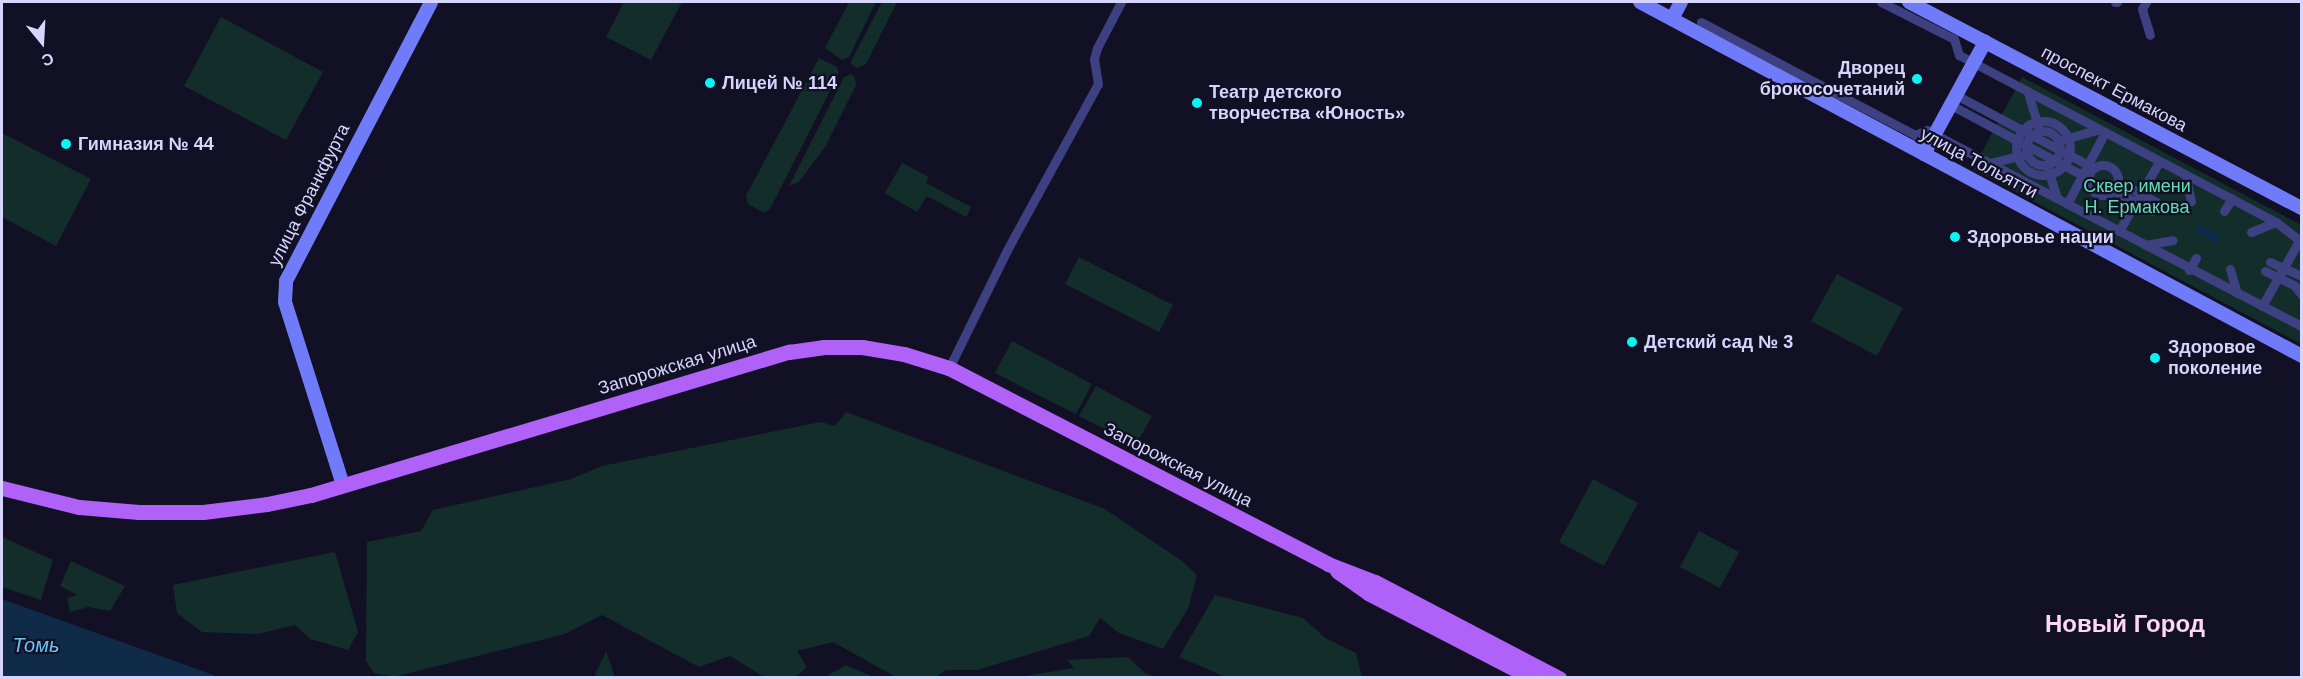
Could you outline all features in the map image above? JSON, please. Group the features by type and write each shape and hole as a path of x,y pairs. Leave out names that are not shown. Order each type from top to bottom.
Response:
{"main road":[{"name":"Запорожская улица","path":"2,488 79,507 139,512 203,512 278,501 343,485 789,352 823,347 862,347 904,354 949,368 1328,564 1375,582 1559,678"},
{"name":"Запорожская улица","path":"1328,564 1368,593 1532,678"}],"street":[{"name":"улица Франкфурта","path":"343,485 285,302 285,281 431,2"},
{"path":"949,368 1007,250 1098,84 1094,59 1097,48 1121,2"},
{"name":"улица Тольятти","path":"1640,2 2301,356"},
{"path":"1672,19 1681,2"},
{"path":"1881,2 1954,39 1959,55 2101,132 2276,222 2300,242 2262,306"},
{"name":"проспект Ермакова","path":"1909,2 2301,208"},
{"path":"2146,2 2142,9 2150,35"},
{"path":"1701,22 1915,135 1927,130 2189,270 2301,326"},
{"path":"1924,154 1985,42"},
{"path":"2025,181 2033,168 2027,139 2028,93"},
{"path":"1953,100 2027,139 2054,166"},
{"path":"1990,163 2027,139 2054,128 2064,112"},
{"path":"2054,128 2065,146 2091,166 2110,166 2117,173 2116,187"},
{"path":"2027,139 2065,146 2101,132"},
{"path":"2067,204 2091,166 2101,132"},
{"path":"2057,198 2054,166 2065,146"},
{"path":"2119,231 2159,162"},
{"path":"2033,168 2054,166 2086,176"},
{"path":"2086,176 2090,187 2097,194 2116,187 2154,206"},
{"path":"2185,176 2191,201"},
{"path":"2224,211 2232,198"},
{"path":"2251,232 2276,222"},
{"path":"2145,245 2174,240"},
{"path":"2189,270 2196,258"},
{"path":"2298,280 2278,278 2267,266 2283,269 2298,280 2301,295"},
{"path":"2230,269 2237,293"}],"green space":[{"path":"624,2 682,2 651,60 606,37"},
{"path":"849,2 876,2 849,57 842,60 825,48"},
{"path":"882,2 897,2 866,64 857,68 851,64 852,59"},
{"path":"221,17 323,72 286,140 184,86"},
{"path":"819,58 837,67 839,73 770,209 764,213 748,204 746,196"},
{"path":"851,74 855,77 856,85 825,147 799,182 789,186 844,77"},
{"name":"Сквер имени Н. Ермакова","path":"2022,77 2301,225 2301,344 1973,169"},
{"path":"2,133 91,179 56,246 2,217"},
{"path":"902,163 929,177 926,183 971,207 966,217 927,196 917,212 885,193"},
{"path":"1079,257 1173,305 1159,332 1065,284"},
{"path":"1837,274 1903,308 1877,356 1811,321"},
{"path":"1012,341 1092,384 1076,414 995,373"},
{"path":"1096,386 1152,416 1136,445 1079,416"},
{"path":"846,412 1105,509 1182,561 1197,575 1188,609 1163,649 1119,633 1100,618 1089,636 977,670 946,670 935,677 896,677 833,642 797,651 807,667 796,677 764,677 730,656 699,667 602,615 565,634 393,677 374,673 366,661 367,542 421,531 433,510 571,479 602,466 821,422 835,426"},
{"path":"1593,479 1638,503 1604,566 1559,542"},
{"path":"1699,531 1739,552 1720,588 1680,567"},
{"path":"2,537 53,560 41,600 2,587"},
{"path":"335,552 358,632 348,650 310,639 295,625 258,634 202,632 177,613 173,585"},
{"path":"71,561 125,586 110,611 88,607 70,612 67,598 77,595 60,586"},
{"path":"1215,595 1303,618 1325,638 1356,653 1362,677 1226,677 1179,657"},
{"path":"606,651 615,677 594,677"},
{"path":"1128,657 1146,674 1158,677 1019,677 1074,668 1067,660"},
{"path":"846,665 873,677 825,677"}],"water":[{"path":"2200,224 2221,236 2216,244 2195,232"},
{"name":"Томь","path":"2,599 219,677 2,677"}],"place":[{"name":"Дворец брокосочетаний","path":"1917,79"},
{"name":"Лицей № 114","path":"710,83"},
{"name":"Театр детского творчества «Юность»","path":"1197,103"},
{"name":"Гимназия № 44","path":"66,144"},
{"name":"Здоровье нации","path":"1955,237"},
{"name":"Детский сад № 3","path":"1632,342"},
{"name":"Здоровое поколение","path":"2155,358"}],"district":[{"name":"Новый Город","path":"2125,624"}]}
